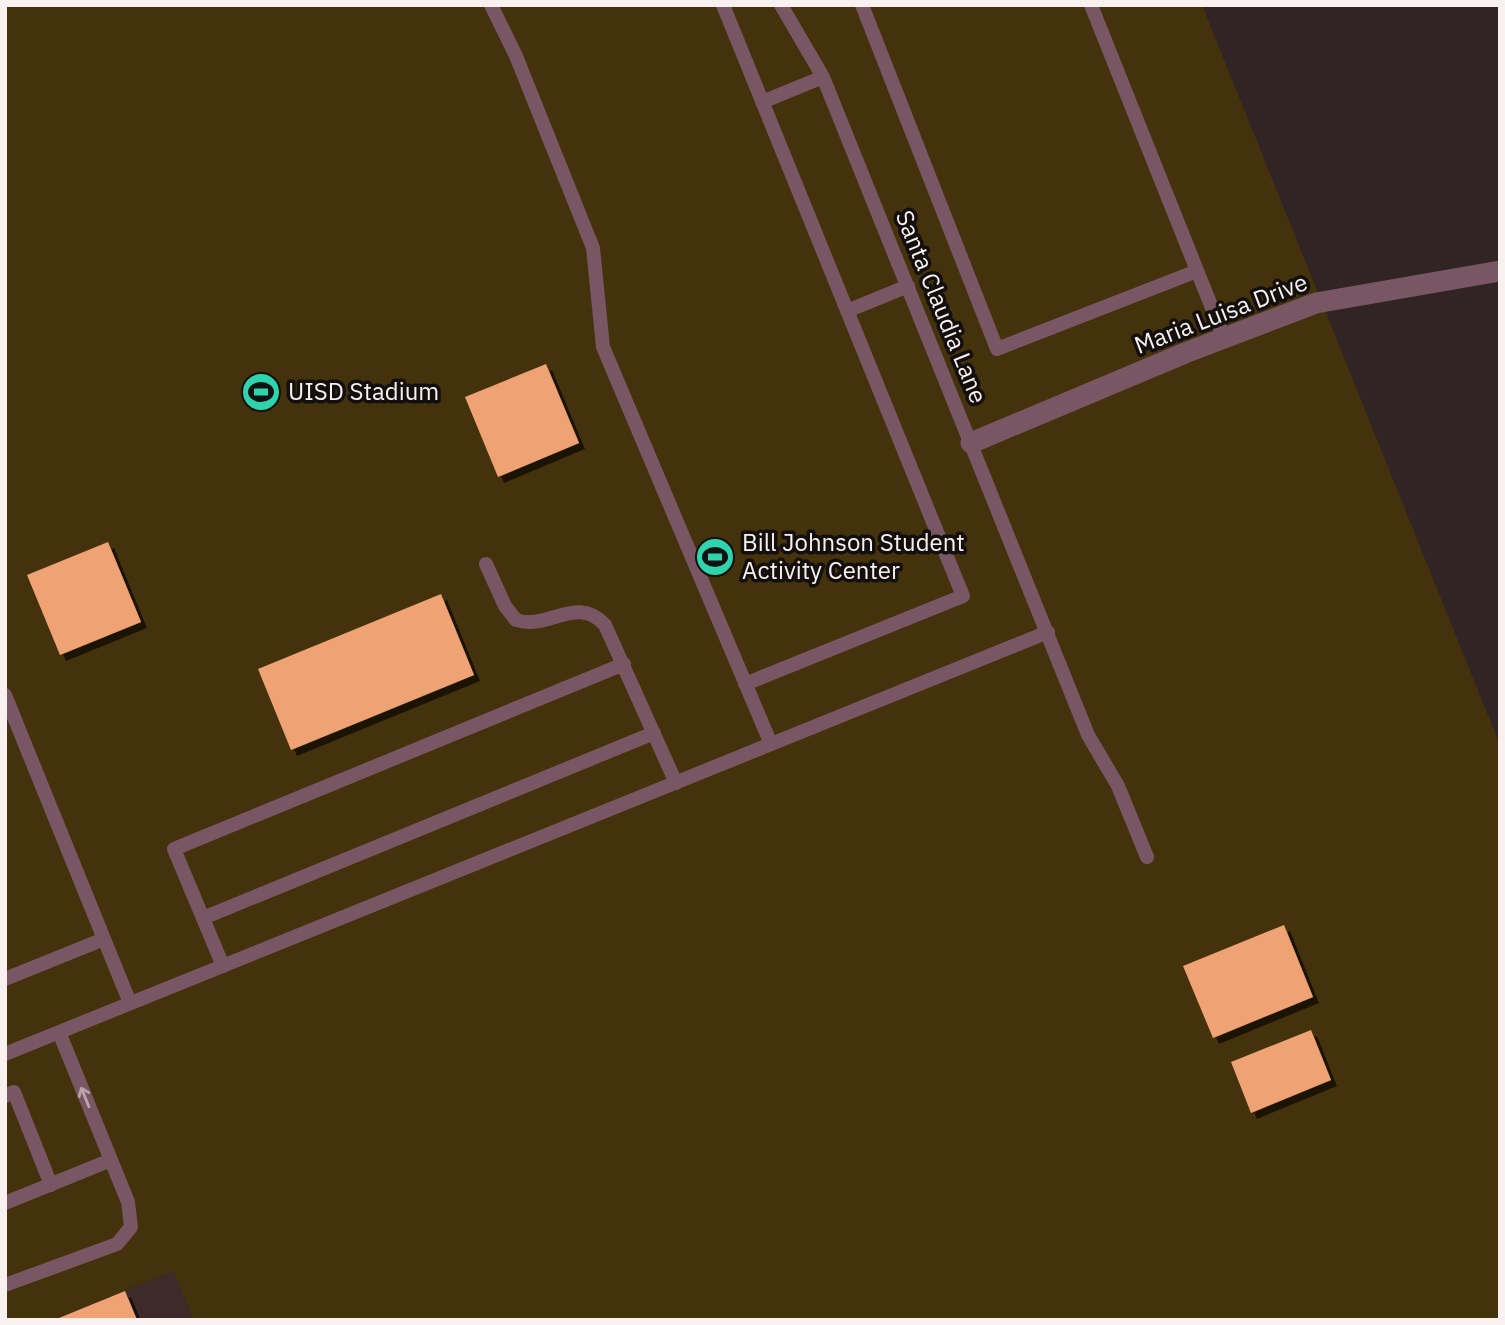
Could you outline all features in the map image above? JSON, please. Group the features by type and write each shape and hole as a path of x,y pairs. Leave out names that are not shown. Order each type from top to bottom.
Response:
{"street":[{"name":"Maria Luisa Drive","path":"971,443 1224,338 1316,303 1500,271"}],"lane":[{"path":"491,5 516,55 593,248 603,347 771,744"},
{"path":"723,5 962,596 746,684"},
{"name":"Santa Claudia Lane","path":"781,5 822,77 1088,734 1118,786 1147,857"},
{"path":"862,5 997,349 1197,271"},
{"path":"1091,5 1224,338"},
{"path":"762,102 822,77"},
{"path":"847,311 908,286"},
{"path":"486,564 505,606 516,620 533,622 563,612 588,612 605,625 676,783"},
{"path":"5,1054 1048,632"},
{"path":"223,966 174,849 624,664"},
{"path":"5,695 130,1003"},
{"path":"203,918 654,733"},
{"path":"5,979 104,939"},
{"path":"5,1286 117,1244 131,1227 128,1202 58,1032"},
{"path":"5,1096 14,1092 51,1185"},
{"path":"5,1203 111,1160"}],"shaded area":[{"name":"Bill Johnson Student Activity Center","path":"5,5 1202,5 1500,745 1500,1320 194,1320 173,1271 53,1320 5,1320"},
{"path":"173,1271 194,1320 53,1320"}],"building":[{"path":"546,364 579,443 498,477 465,397"},
{"path":"108,542 141,622 60,655 27,575"},
{"path":"441,594 474,675 291,750 258,669"},
{"path":"1284,925 1313,997 1213,1038 1183,966"},
{"path":"1311,1030 1331,1080 1251,1113 1231,1062"},
{"path":"125,1291 137,1320 54,1320"}],"place":[{"name":"UISD Stadium","path":"261,392"},
{"name":"Bill Johnson Student Activity Center","path":"715,557"}]}
